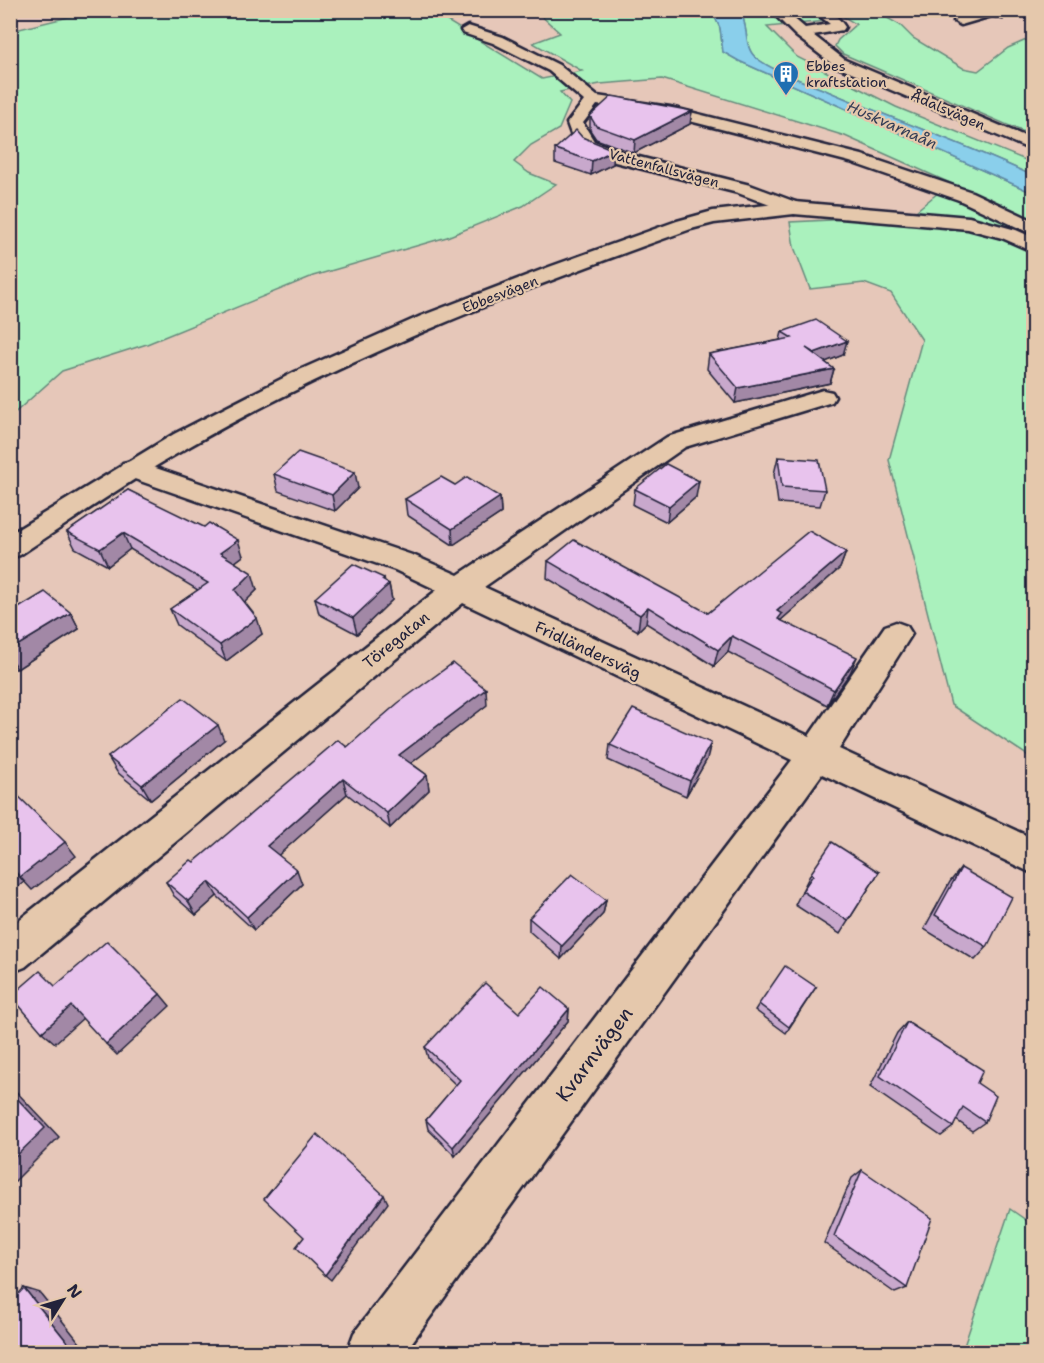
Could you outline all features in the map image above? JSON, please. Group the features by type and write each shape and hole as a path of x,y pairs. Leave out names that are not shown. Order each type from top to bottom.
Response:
{"street":[{"name":"Ådalsvägen","path":"776,10 840,63 1034,146"},
{"path":"801,33 838,27 834,20 818,10"},
{"path":"961,21 1006,10"},
{"path":"468,30 498,40 554,68 593,100 642,104 859,160 976,200 1034,229"},
{"name":"Vattenfallsvägen","path":"593,100 575,123 579,134 588,145 621,158 744,189 794,208"},
{"name":"Ebbesvägen","path":"10,548 132,469 216,423 417,326 684,225 712,218 794,208 969,223 1009,234 1034,246"},
{"name":"Töregatan","path":"10,954 458,590 676,442 823,397"},
{"name":"Fridländersväg","path":"132,469 405,563 458,590 1034,856"},
{"name":"Kvarnvägen","path":"373,1353 816,755 896,634"}],"green space":[{"path":"93,11 431,11 542,79 582,71 533,43 560,33 537,12 532,11 712,11 720,28 723,52 1033,193 1033,759 951,705 889,460 922,340 891,293 864,283 810,289 794,247 790,222 851,219 900,224 950,183 845,136 662,79 600,84 560,92 570,103 559,129 531,145 514,162 529,173 556,184 523,206 447,237 313,276 147,344 62,371 11,416 11,31"},
{"path":"740,11 806,11 826,21 767,27 797,57 896,107 1033,163 1033,176 770,67 751,52"},
{"path":"834,11 875,11 900,25 913,38 963,68 978,71 1008,48 1033,37 1033,136 843,54 835,46 838,40 856,24"},
{"path":"1010,1209 1033,1225 1033,1352 962,1352"}],"water":[{"name":"Huskvarnaån","path":"712,11 740,11 751,52 770,67 1033,176 1033,193 723,52 720,28"}],"building":[{"path":"612,96 692,111 635,140 596,126 590,116"},
{"path":"576,130 582,137 614,150 592,161 555,149"},
{"path":"816,320 847,341 814,353 806,348 834,369 738,388 709,354 792,338 782,332"},
{"path":"298,452 355,472 332,495 274,474"},
{"path":"778,457 819,460 825,490 782,487"},
{"path":"666,464 699,481 669,506 635,489"},
{"path":"441,477 455,485 467,477 500,497 452,529 405,499"},
{"path":"128,490 204,527 209,523 238,540 220,553 252,573 235,590 257,618 220,645 170,609 208,583 123,533 100,549 67,532"},
{"path":"809,531 846,552 777,611 782,614 778,619 857,657 834,690 732,636 718,650 648,607 640,615 548,561 574,540 708,613"},
{"path":"353,564 384,578 382,580 389,584 353,618 315,598"},
{"path":"45,592 71,613 10,650 10,613"},
{"path":"453,663 486,689 399,755 427,775 387,813 343,779 267,846 297,870 247,917 209,882 188,901 166,882 191,860 194,862 338,740 347,747 398,703"},
{"path":"183,698 218,725 142,785 108,757"},
{"path":"633,709 711,743 690,781 610,745"},
{"path":"10,788 65,842 20,877 12,868 10,869"},
{"path":"832,842 879,872 848,921 802,891"},
{"path":"961,868 1012,897 987,947 935,915"},
{"path":"572,874 606,900 562,946 529,918"},
{"path":"107,941 160,994 106,1044 71,1006 42,1032 11,996 40,971 55,986"},
{"path":"785,966 816,987 789,1027 759,1004"},
{"path":"485,983 519,1013 543,987 569,1009 453,1147 426,1120 460,1080 425,1047"},
{"path":"907,1022 983,1070 977,1083 996,1096 985,1122 963,1107 953,1127 880,1076"},
{"path":"10,1091 45,1128 10,1162"},
{"path":"317,1134 384,1195 325,1275 296,1247 304,1237 264,1199"},
{"path":"862,1170 932,1218 907,1288 834,1236"},
{"path":"24,1288 76,1353 10,1353 10,1303"}],"place":[{"name":"Ebbes kraftstation","path":"786,97"}]}
